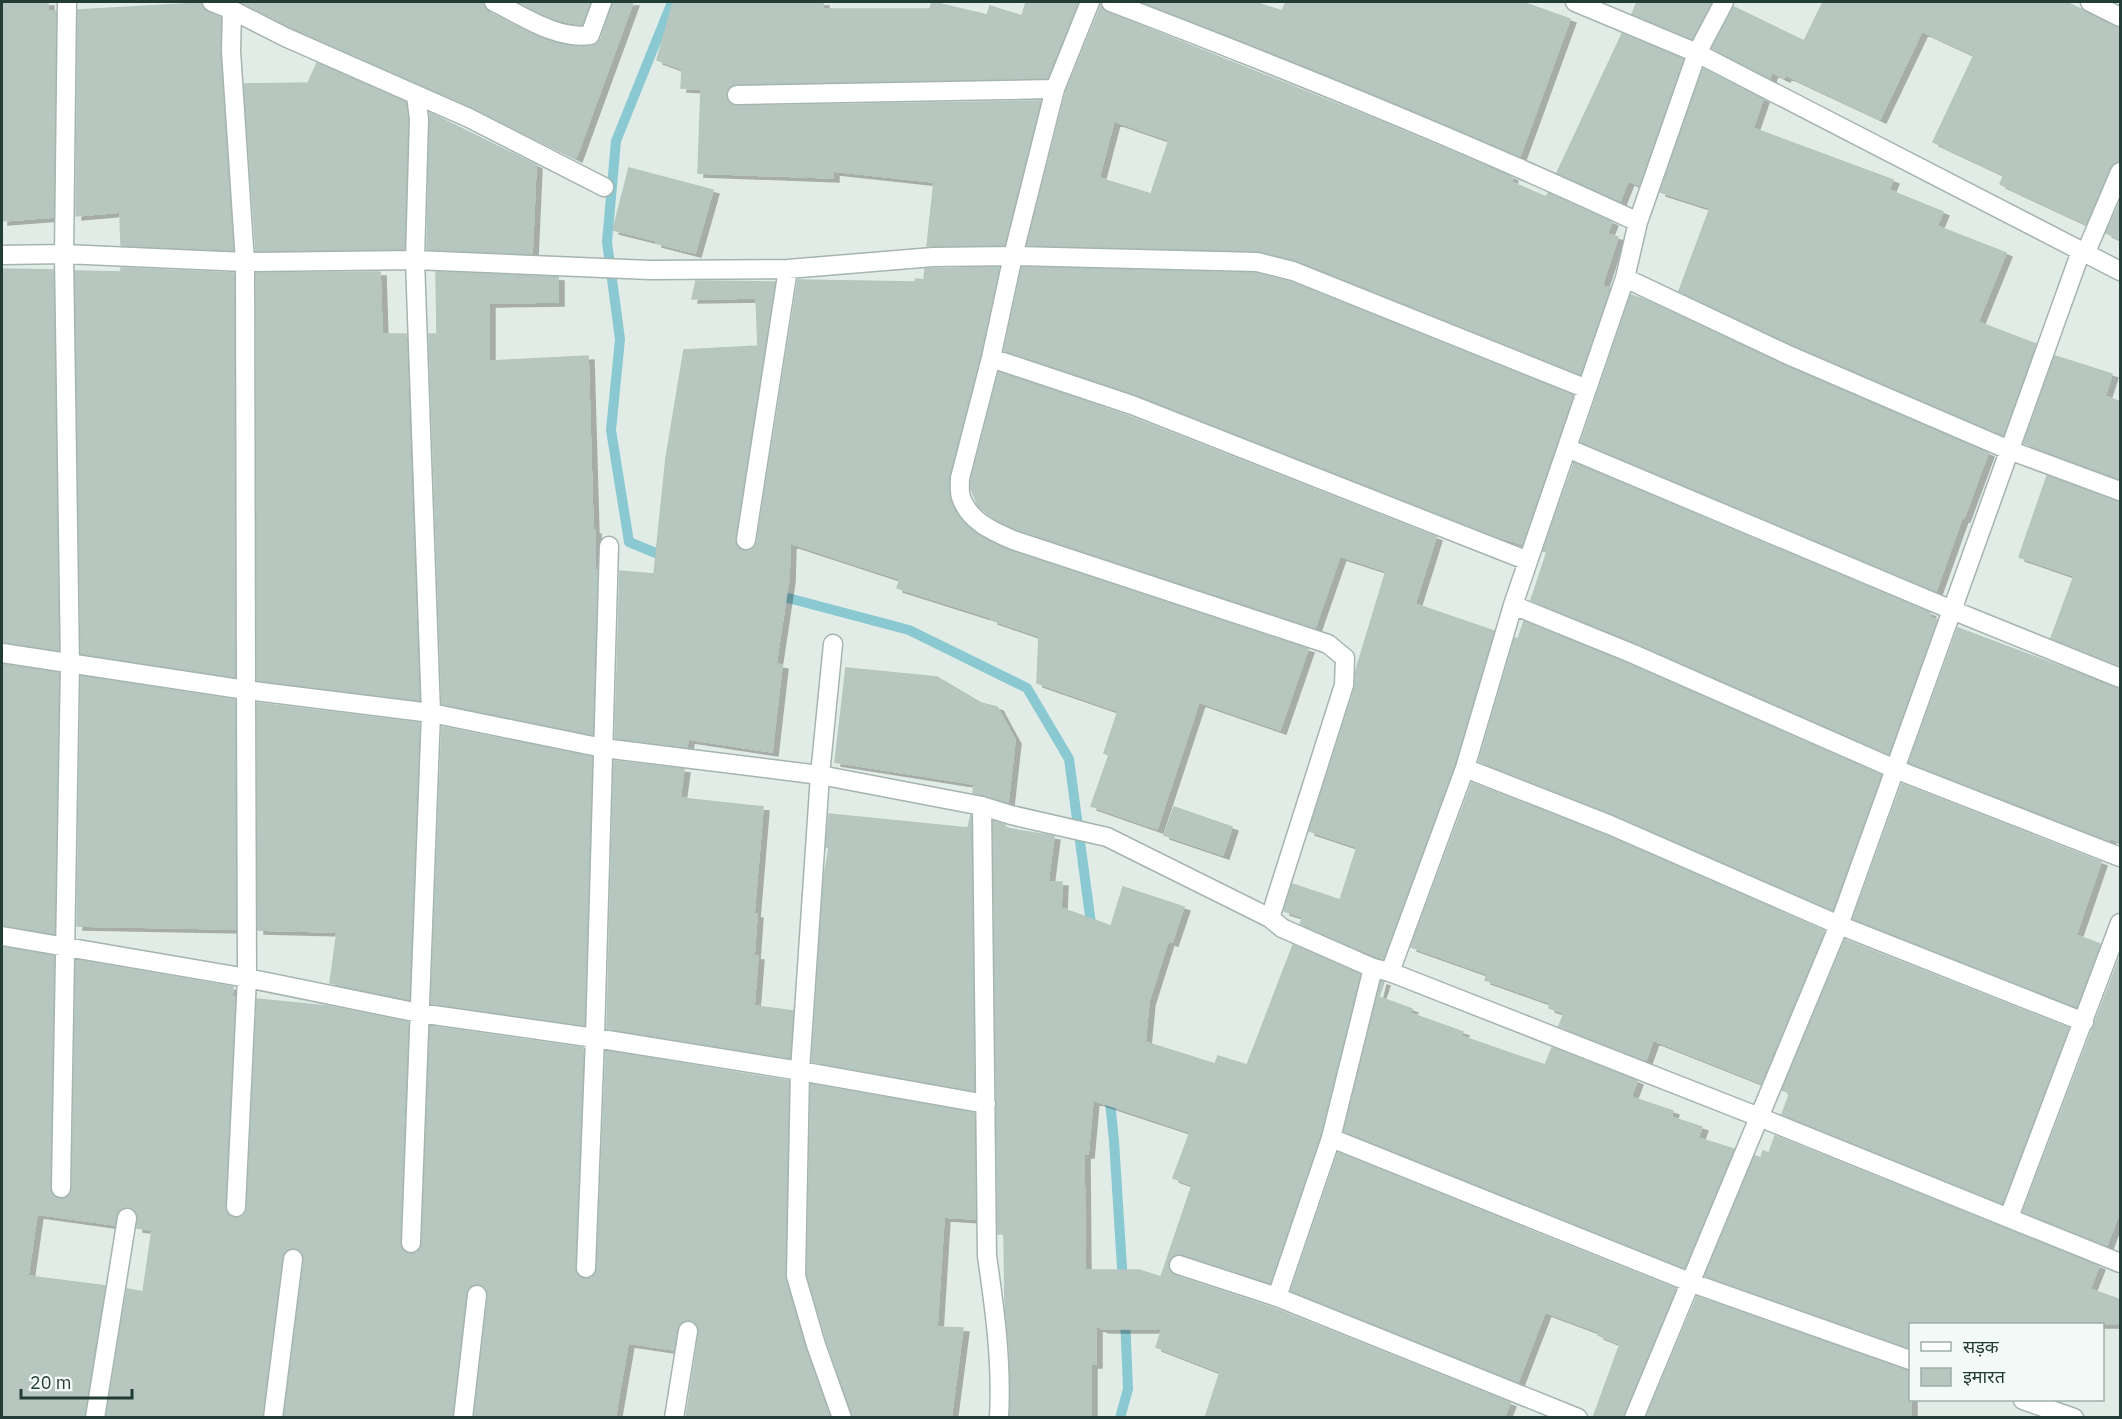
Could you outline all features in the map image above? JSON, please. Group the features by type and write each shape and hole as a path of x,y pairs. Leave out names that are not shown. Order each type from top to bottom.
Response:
{"street":[{"path":"61,1188 70,665 64,254 67,2"},
{"path":"212,2 285,37 469,118 604,188"},
{"path":"494,2 553,30 578,36 590,35 602,2"},
{"path":"1090,2 1055,89 960,478 961,496 970,513 987,529 1013,540 1328,644 1345,658 1344,685 1270,918"},
{"path":"1111,2 1296,73 1528,170 1638,222"},
{"path":"1575,2 1697,53 2121,271"},
{"path":"1390,972 1465,768 1513,605 1625,278 1638,222 1697,53 1724,2"},
{"path":"2090,2 2121,17"},
{"path":"232,10 231,51 245,262 247,978 236,1207"},
{"path":"737,95 1055,89"},
{"path":"411,1243 431,713 416,260 417,95"},
{"path":"1634,1418 1839,925 2009,450 2083,251 2121,172"},
{"path":"2,255 64,254 245,262 416,260 650,270 788,268 933,257 1013,256 1257,262 1293,271 1587,389"},
{"path":"746,540 788,268"},
{"path":"1625,278 1786,354 2009,450 2121,491"},
{"path":"991,358 1132,405 1528,561"},
{"path":"1567,448 1952,610 2121,678"},
{"path":"586,1268 596,1038 609,546"},
{"path":"1513,605 1631,653 1895,769 2121,857"},
{"path":"833,644 820,775 800,1071 796,1276 816,1345 842,1418"},
{"path":"2,653 246,690 431,713 603,748 820,775 982,806 1107,837 1270,918 1282,928 1372,968 1390,972 1759,1117 2121,1263"},
{"path":"1465,768 1610,825 1839,925 2084,1022"},
{"path":"982,806 987,1256 997,1324 1001,1378 999,1418"},
{"path":"2008,1217 2121,923"},
{"path":"2,936 247,978 419,1013 596,1038 986,1104"},
{"path":"1277,1297 1331,1138 1372,968"},
{"path":"1331,1138 1692,1282 1909,1359"},
{"path":"95,1418 127,1218"},
{"path":"273,1418 293,1259"},
{"path":"1179,1265 1277,1297 1578,1418"},
{"path":"463,1418 477,1295"},
{"path":"674,1418 688,1331"},
{"path":"2026,1401 2074,1418"}],"building":[{"path":"2,2 48,2 48,11 56,11 53,217 2,221"},
{"path":"240,2 483,2 488,12 524,30 550,41 578,47 597,44 601,39 613,2 633,2 576,158 474,108 326,43"},
{"path":"518,2 590,2 582,24 578,24 556,20"},
{"path":"673,2 823,2 823,9 930,9 932,2 987,15 990,6 1022,16 1026,2 1078,2 1047,78 737,84 727,90 728,101 737,106 1041,101 1004,245 927,246 934,182 833,171 833,178 698,173 701,89 681,88 682,69 657,60"},
{"path":"1141,2 1254,2 1282,11 1286,2 1522,2 1570,19 1520,156 1315,70"},
{"path":"1637,2 1712,2 1692,39 1632,14"},
{"path":"1823,2 2066,2 2121,28 2121,161 2114,163 2110,168 2086,224 2000,184 2004,175 1933,142 1974,55 1922,31 1880,119 1786,75 1784,78 1772,72 1770,78 1712,48 1734,7 1804,41"},
{"path":"201,3 207,12 221,18 220,52 233,250 121,245 120,212 76,216 78,10"},
{"path":"1101,6 1107,12 1372,118 1512,177 1511,182 1546,197 1548,193 1612,222 1607,234 1618,237 1602,286 1610,288 1580,374 1297,261 1260,251 1027,245 1066,92","holes":["1114,121 1169,140 1151,194 1099,178"]},
{"path":"1622,34 1683,59 1639,185 1628,181 1620,201 1557,173"},
{"path":"317,63 406,102 408,120 404,249 256,251 244,84 308,83"},
{"path":"1703,69 1763,99 1753,128 1893,180 1889,190 1943,212 1937,226 2006,253 1978,322 2036,344 2003,435 1791,344 1679,291 1710,208 1660,192"},
{"path":"430,113 536,165 532,254 427,249"},
{"path":"629,168 713,190 695,253 613,230"},
{"path":"2121,200 2121,240 2106,233"},
{"path":"999,267 980,355 949,475 949,497 955,512 975,533 1009,550 1308,649 1280,730 1199,702 1157,829 1091,806 1109,755 1104,753 1118,711 1037,683 1039,636 992,620 992,618 897,588 900,579 790,543 789,578 776,664 782,665 772,752 688,739 687,747 615,738 620,571 654,574 666,458 684,350 758,346 756,298 692,299 696,281 775,282 735,538 739,548 745,551 754,547 757,542 798,280 915,282 916,279 924,280 925,269"},
{"path":"1022,267 1255,273 1290,282 1573,395 1522,544 1496,536 1136,395 1004,351"},
{"path":"121,268 234,273 235,677 81,654 75,271 121,272"},
{"path":"2,269 53,270 59,650 2,642"},
{"path":"380,272 382,334 406,334 419,700 257,680 256,273"},
{"path":"436,272 558,277 558,302 489,303 489,361 588,356 593,530 595,530 595,570 597,570 592,734 442,704 429,334 437,334"},
{"path":"1631,295 1782,364 1988,453 1936,591 1581,442"},
{"path":"2055,356 2112,374 2105,396 2121,402 2121,479 2024,443"},
{"path":"999,372 1128,416 1436,537 1415,604 1494,631 1454,764 1383,959 1300,924 1303,917 1284,911 1292,884 1340,900 1357,847 1309,831 1355,688 1356,670 1386,571 1340,556 1315,628 1002,523 978,506 971,488 971,480"},
{"path":"1574,463 1930,613 1929,617 1937,620 1888,754 1531,600 1547,552 1543,551"},
{"path":"2047,476 2121,502 2121,666 2051,638 2074,576 2019,557"},
{"path":"1524,621 1627,663 1881,775 1832,910 1614,815 1479,761 1515,638 1518,639"},
{"path":"1958,628 2121,689 2121,842 2110,838 2109,840 1909,763"},
{"path":"2,664 59,673 54,934 2,925"},
{"path":"846,668 937,677 981,703 997,707 1015,740 1008,802 973,793 974,784 835,762"},
{"path":"81,676 235,700 236,929 77,926"},
{"path":"257,703 419,723 409,999 330,983 337,932 258,930"},
{"path":"442,727 592,757 584,1025 431,1003"},
{"path":"614,761 684,769 680,798 763,807 754,914 757,914 754,956 758,956 754,1006 793,1011 790,1058 607,1028"},
{"path":"1472,783 1606,835 1824,931 1761,1083 1653,1040 1646,1060 1559,1026 1564,1013 1549,1008 1550,1003 1485,980 1487,974 1411,947"},
{"path":"1902,784 2101,862 2076,935 2100,944 2076,1007 1853,919"},
{"path":"1174,807 1232,827 1223,855 1164,835"},
{"path":"829,814 968,828 971,815 974,1090 812,1062 824,877 829,848 826,847"},
{"path":"993,821 1005,825 1005,828 1054,836 1048,882 1062,882 1061,908 1111,926 1123,887 1184,907 1172,942 1168,941 1149,1001 1145,1042 1215,1064 1218,1056 1247,1065 1293,945 1360,974 1320,1135 1270,1283 1182,1254 1171,1257 1168,1268 1176,1276 1273,1308 1510,1403 1504,1418 1205,1418 1220,1372 1156,1347 1162,1329 1103,1329 1096,1326 1096,1364 1091,1364 1091,1415 1084,1415 1084,1418 1010,1418 1010,1356 1005,1303 1004,1234 998,1234","holes":["1093,1100 1190,1132 1173,1178 1192,1185 1161,1277 1139,1270 1085,1270 1084,1154 1088,1154"]},
{"path":"1845,940 2068,1028 2002,1203 1782,1114 1790,1093 1782,1090"},
{"path":"2,947 54,956 50,1188 52,1194 60,1199 67,1197 72,1188 76,960 233,987 232,997 235,997 225,1206 226,1213 235,1218 242,1217 247,1208 257,999 327,1006 408,1022 400,1243 401,1249 410,1254 417,1253 422,1243 430,1026 583,1048 575,1268 576,1274 585,1279 592,1278 597,1268 606,1051 789,1081 785,1276 805,1349 830,1418 686,1418 699,1333 696,1323 689,1320 679,1324 674,1350 628,1343 615,1418 474,1418 488,1296 484,1286 478,1284 468,1288 466,1294 452,1418 284,1418 304,1260 300,1250 294,1248 284,1252 282,1258 262,1418 106,1418 127,1289 143,1292 152,1230 137,1228 137,1213 128,1207 118,1211 115,1225 37,1214 28,1276 105,1286 84,1418 2,1418"},
{"path":"2121,954 2121,1208 2107,1245 2023,1212"},
{"path":"1381,981 1384,982 1379,997 1412,1009 1410,1013 1463,1032 1461,1036 1545,1065 1552,1048 1637,1081 1631,1097 1673,1111 1671,1117 1702,1127 1698,1138 1734,1149 1684,1268 1344,1131"},
{"path":"811,1084 974,1113 975,1219 944,1217 937,1327 963,1328 951,1418 853,1418 807,1275"},
{"path":"1775,1136 2099,1266 2090,1289 2121,1300 2121,1324 1909,1323 1909,1347 1705,1276 1755,1156 1761,1158 1763,1151 1769,1153"},
{"path":"1338,1153 1676,1289 1623,1418 1593,1418 1620,1344 1598,1335 1599,1332 1545,1312 1518,1382 1291,1291"},
{"path":"1697,1297 1909,1370 1911,1418 1646,1418"}],"waterway":[{"path":"668,558 629,542 611,430 620,339 607,242 616,141 672,2"},
{"path":"773,594 909,630 1027,688 1069,759 1092,931"},
{"path":"1109,1092 1123,1283"},
{"path":"1120,1418 1128,1389 1125,1317"}]}
